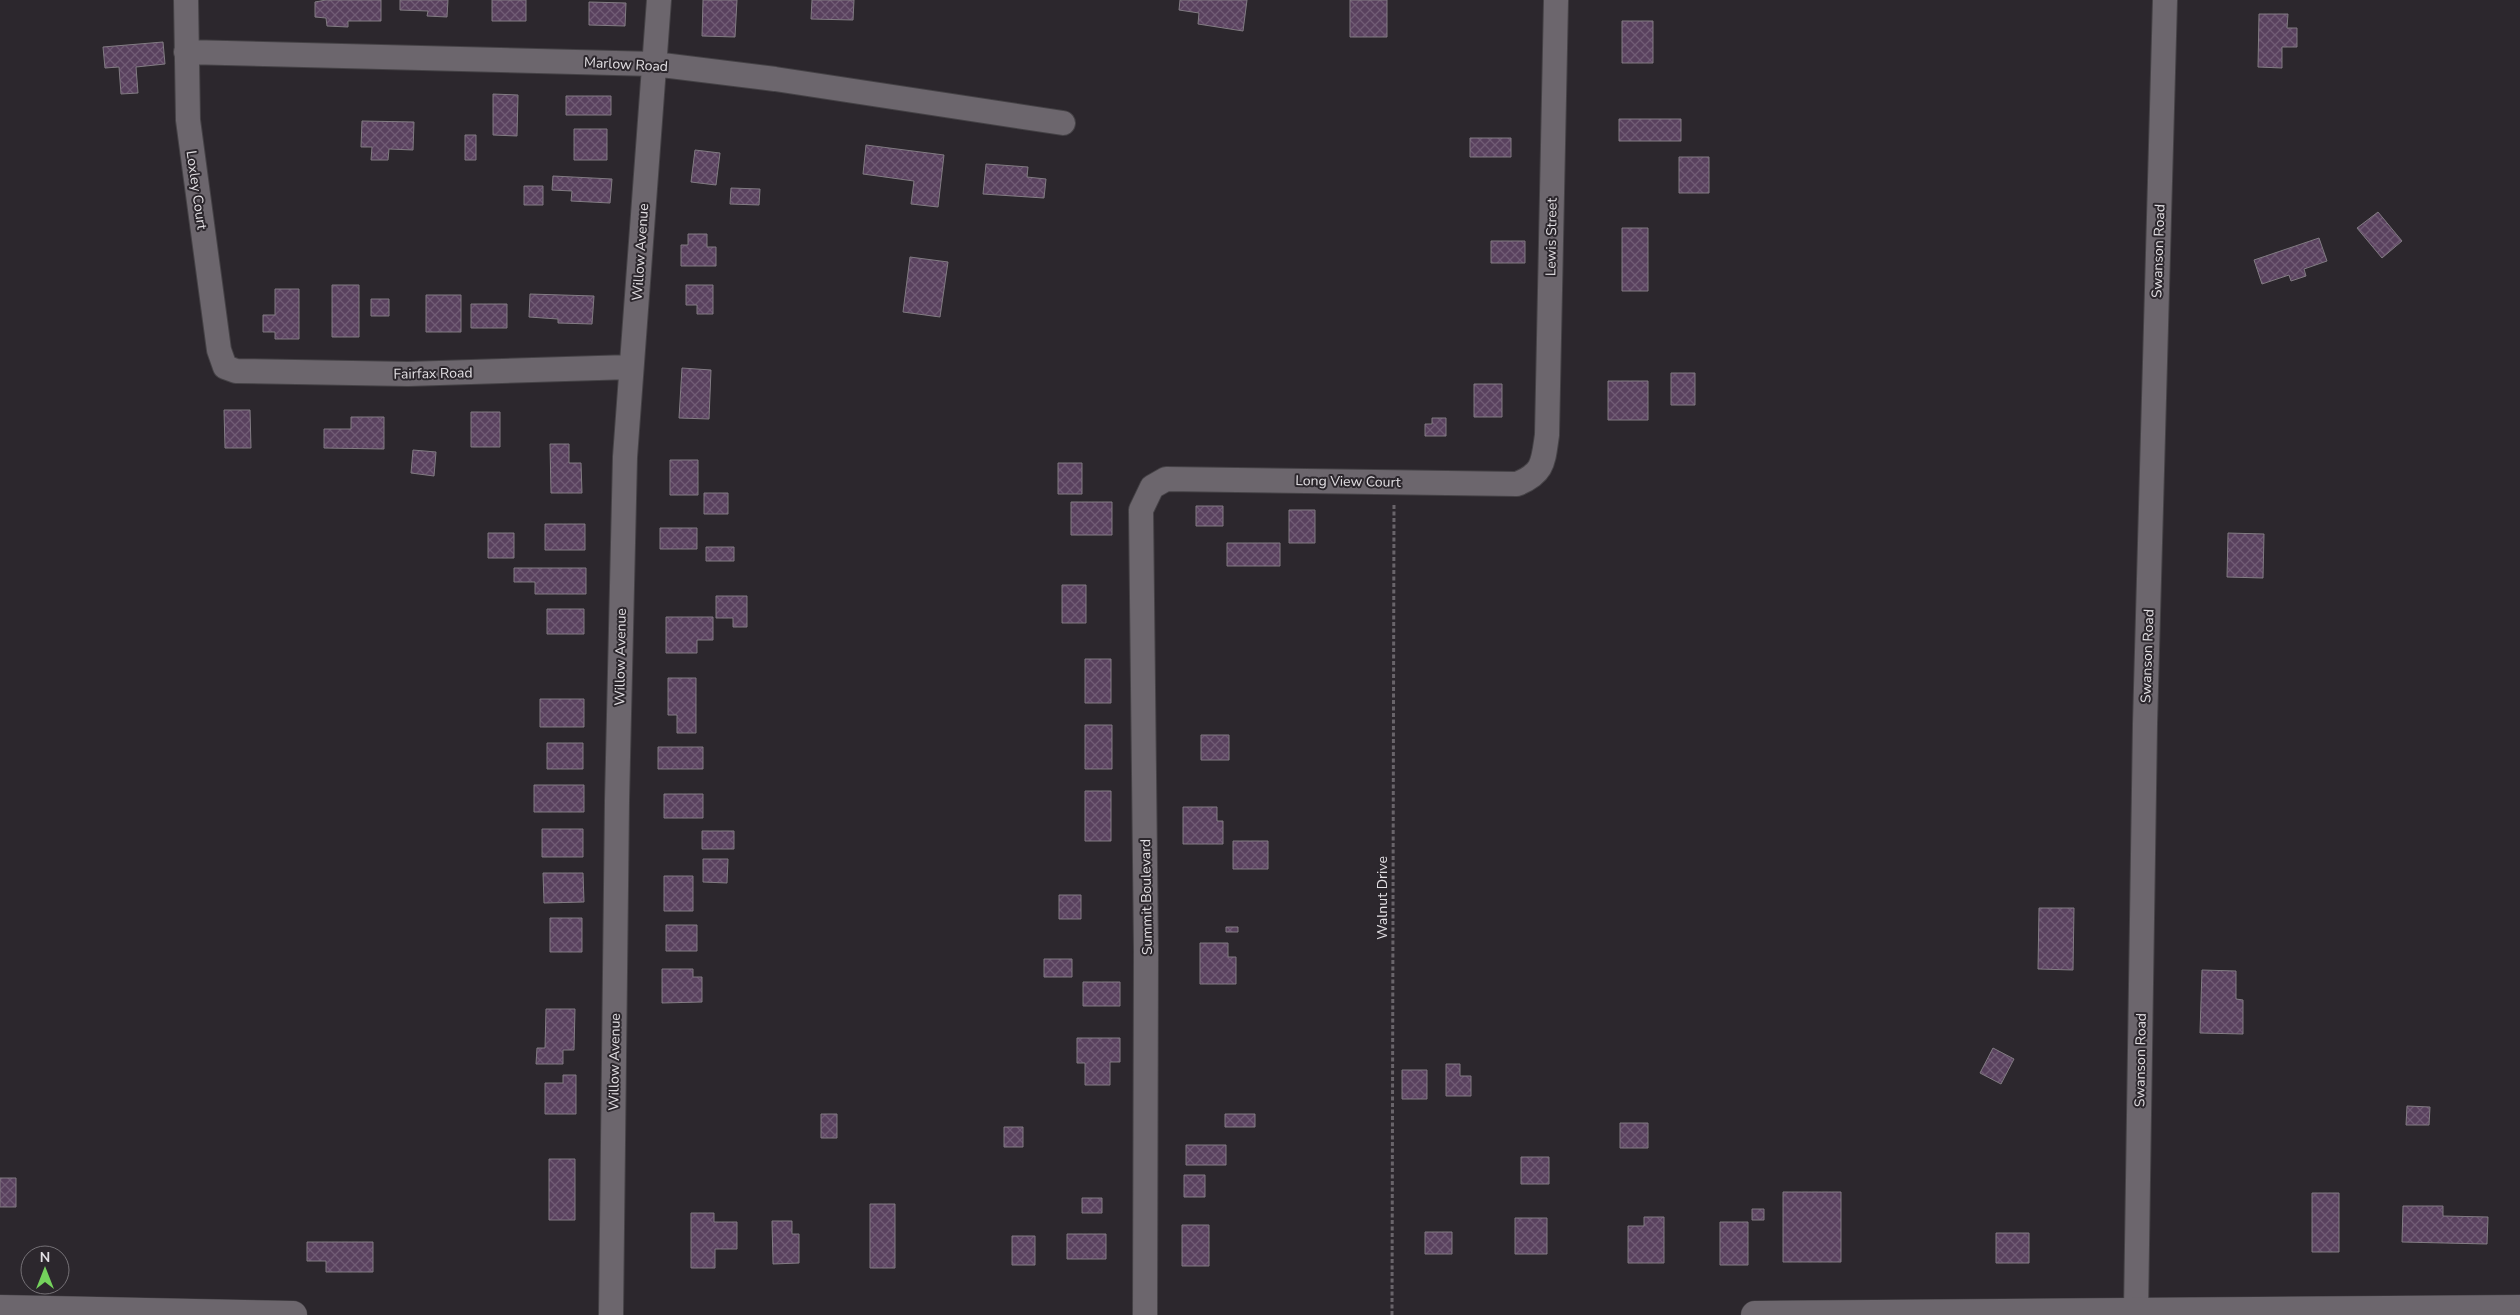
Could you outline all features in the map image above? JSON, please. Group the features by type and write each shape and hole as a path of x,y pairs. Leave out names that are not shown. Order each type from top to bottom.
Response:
{"street":[{"name":"Loxley Court","path":"186,0 188,120 219,350 225,367 236,372"},
{"name":"Willow Avenue","path":"612,1315 617,801 625,456 659,0"},
{"name":"Lewis Street","path":"1538,473 1544,461 1547,435 1556,0"},
{"name":"Swanson Road","path":"2136,1311 2145,724 2165,0"},
{"name":"Marlow Road","path":"186,52 654,64 781,80 1063,123"},
{"name":"Fairfax Road","path":"236,372 408,374 631,367"},
{"name":"Long View Court","path":"1156,484 1166,479 1517,484 1532,478 1538,473"},
{"name":"Summit Boulevard","path":"1145,1315 1146,950 1141,510 1156,484"},
{"path":"0,1309 293,1315"},
{"path":"1755,1315 2136,1311 2211,1313 2520,1309"}],"path":[{"name":"Walnut Drive","path":"1392,1315 1394,482"}],"building":[{"path":"326,0 381,0 381,21 348,21 348,27 327,26 326,18 315,17 315,2"},
{"path":"400,0 448,0 447,17 427,16 428,11 400,10"},
{"path":"492,0 526,0 526,21 492,21"},
{"path":"703,0 737,0 735,37 702,36"},
{"path":"812,0 854,0 853,20 811,19"},
{"path":"1180,0 1247,0 1243,31 1198,24 1199,13 1179,10"},
{"path":"1350,0 1387,0 1387,37 1350,37"},
{"path":"589,2 626,3 625,26 589,25"},
{"path":"2259,14 2288,14 2287,28 2297,28 2297,47 2282,47 2282,68 2258,67"},
{"path":"1622,21 1653,21 1653,63 1622,63"},
{"path":"163,42 165,64 136,67 138,93 121,94 119,67 105,68 103,47"},
{"path":"493,94 518,95 517,136 493,135"},
{"path":"566,96 611,96 611,115 566,115"},
{"path":"1619,119 1681,119 1681,141 1619,141"},
{"path":"362,121 414,122 413,150 389,149 388,160 371,160 372,147 361,147"},
{"path":"574,129 607,129 607,160 574,160"},
{"path":"465,135 476,135 476,160 465,160"},
{"path":"1470,138 1511,138 1511,157 1470,157"},
{"path":"866,145 944,155 938,207 911,204 914,181 863,174"},
{"path":"695,150 720,153 716,185 691,182"},
{"path":"1679,157 1709,157 1709,193 1679,193"},
{"path":"986,164 1028,167 1027,177 1046,179 1044,198 983,194"},
{"path":"553,176 612,179 610,203 571,201 572,191 552,190"},
{"path":"524,186 543,186 543,205 524,205"},
{"path":"731,188 760,189 759,205 730,204"},
{"path":"2378,212 2402,241 2382,258 2357,228"},
{"path":"1622,228 1648,228 1648,291 1622,291"},
{"path":"688,234 707,234 707,247 716,247 716,266 681,266 681,245 688,245"},
{"path":"2319,238 2327,261 2304,269 2306,276 2291,281 2289,275 2262,284 2254,260"},
{"path":"1491,241 1525,241 1525,263 1491,263"},
{"path":"910,257 948,262 940,317 903,312"},
{"path":"332,285 359,285 359,337 332,337"},
{"path":"686,285 713,285 713,314 697,314 697,305 686,305"},
{"path":"275,289 299,289 299,339 275,339 275,332 263,332 263,315 275,315"},
{"path":"530,294 594,296 592,324 558,323 558,319 529,317"},
{"path":"426,295 461,295 461,332 426,332"},
{"path":"371,299 389,299 389,316 371,316"},
{"path":"471,304 507,304 507,328 471,328"},
{"path":"682,368 711,370 709,419 679,418"},
{"path":"1671,373 1695,373 1695,405 1671,405"},
{"path":"1608,381 1648,381 1648,420 1608,420"},
{"path":"1474,384 1502,384 1502,417 1474,417"},
{"path":"224,410 250,410 251,448 225,448"},
{"path":"471,412 500,412 500,447 471,447"},
{"path":"351,417 384,417 384,449 324,448 324,429 351,429"},
{"path":"1432,418 1446,418 1446,436 1425,436 1425,424 1432,424"},
{"path":"550,444 569,444 569,463 581,463 582,493 551,493"},
{"path":"413,450 436,452 434,476 411,473"},
{"path":"670,460 698,460 698,495 670,495"},
{"path":"1058,463 1082,463 1082,494 1058,494"},
{"path":"704,493 728,493 728,514 704,514"},
{"path":"1071,502 1112,502 1112,535 1071,535"},
{"path":"1196,506 1223,506 1223,526 1196,526"},
{"path":"1289,510 1315,510 1315,543 1289,543"},
{"path":"545,524 585,524 585,550 545,550"},
{"path":"660,528 697,528 697,549 660,549"},
{"path":"488,533 514,533 514,558 488,558"},
{"path":"2228,533 2264,534 2263,578 2227,577"},
{"path":"1227,543 1280,543 1280,566 1227,566"},
{"path":"706,547 734,547 734,561 706,561"},
{"path":"514,568 586,568 586,594 535,594 535,582 514,582"},
{"path":"1062,585 1086,585 1086,623 1062,623"},
{"path":"716,596 747,596 747,627 733,627 733,618 716,618"},
{"path":"547,609 584,609 584,634 547,634"},
{"path":"666,617 713,617 713,640 697,640 697,653 666,653"},
{"path":"1085,659 1111,659 1111,703 1085,703"},
{"path":"668,678 696,678 696,733 677,733 677,715 668,715"},
{"path":"540,699 584,699 584,727 540,727"},
{"path":"1085,725 1112,725 1112,769 1085,769"},
{"path":"1201,735 1229,735 1229,760 1201,760"},
{"path":"547,743 583,743 583,769 547,769"},
{"path":"658,747 703,747 703,769 658,769"},
{"path":"534,785 584,785 584,812 534,812"},
{"path":"1085,791 1111,791 1111,841 1085,841"},
{"path":"664,794 703,794 703,818 664,818"},
{"path":"1183,807 1217,807 1217,821 1223,821 1223,844 1183,844"},
{"path":"542,829 583,829 583,857 542,857"},
{"path":"702,831 734,831 734,849 702,849"},
{"path":"1233,841 1268,841 1268,869 1233,869"},
{"path":"703,859 728,859 727,883 703,882"},
{"path":"543,873 583,873 584,902 544,903"},
{"path":"664,876 693,876 693,911 664,911"},
{"path":"1059,895 1081,895 1081,919 1059,919"},
{"path":"2039,908 2074,908 2073,970 2038,969"},
{"path":"550,918 582,918 582,952 550,952"},
{"path":"666,925 697,925 697,951 666,951"},
{"path":"1226,927 1238,927 1238,932 1226,932"},
{"path":"1200,943 1228,943 1228,957 1236,957 1236,984 1200,984"},
{"path":"1044,959 1072,959 1072,977 1044,977"},
{"path":"662,969 693,969 693,977 702,977 702,1002 662,1003"},
{"path":"2202,970 2236,971 2236,999 2243,1000 2243,1034 2200,1033"},
{"path":"1083,982 1120,982 1120,1006 1083,1006"},
{"path":"546,1009 575,1009 574,1050 563,1050 563,1064 536,1064 537,1048 545,1048"},
{"path":"1077,1038 1120,1038 1120,1062 1110,1062 1110,1085 1085,1085 1085,1063 1077,1063"},
{"path":"1993,1048 2014,1059 2001,1084 1980,1073"},
{"path":"1446,1064 1460,1064 1460,1076 1471,1076 1471,1096 1446,1096"},
{"path":"1402,1070 1427,1070 1427,1099 1402,1099"},
{"path":"563,1075 576,1075 576,1114 545,1114 545,1083 563,1083"},
{"path":"2407,1106 2430,1107 2429,1125 2406,1125"},
{"path":"821,1114 837,1114 837,1138 821,1138"},
{"path":"1225,1114 1255,1114 1255,1127 1225,1127"},
{"path":"1620,1123 1648,1123 1648,1148 1620,1148"},
{"path":"1004,1127 1023,1127 1023,1147 1004,1147"},
{"path":"1186,1145 1226,1145 1226,1165 1186,1165"},
{"path":"1521,1157 1549,1157 1549,1184 1521,1184"},
{"path":"549,1159 575,1159 575,1220 549,1220"},
{"path":"1184,1175 1205,1175 1205,1197 1184,1197"},
{"path":"0,1178 16,1178 16,1207 0,1207"},
{"path":"1783,1192 1841,1192 1841,1262 1783,1262"},
{"path":"2312,1193 2339,1193 2339,1252 2312,1252"},
{"path":"1082,1198 1102,1198 1102,1213 1082,1213"},
{"path":"870,1204 895,1204 895,1268 870,1268"},
{"path":"2403,1206 2443,1206 2443,1216 2488,1217 2487,1244 2402,1242"},
{"path":"1752,1209 1764,1209 1764,1220 1752,1220"},
{"path":"691,1213 714,1213 714,1222 737,1222 737,1249 715,1249 715,1268 691,1268"},
{"path":"1644,1217 1664,1217 1664,1263 1628,1263 1628,1226 1644,1226"},
{"path":"1515,1218 1547,1218 1547,1254 1515,1254"},
{"path":"772,1221 792,1221 792,1234 799,1234 799,1263 773,1264"},
{"path":"1720,1222 1748,1222 1748,1265 1720,1265"},
{"path":"1182,1225 1209,1225 1209,1266 1182,1266"},
{"path":"1425,1232 1452,1232 1452,1254 1425,1254"},
{"path":"1996,1233 2029,1233 2029,1263 1996,1263"},
{"path":"1067,1234 1106,1234 1106,1259 1067,1259"},
{"path":"1012,1236 1035,1236 1035,1265 1012,1265"},
{"path":"307,1242 373,1242 373,1272 326,1272 326,1261 307,1261"}]}
